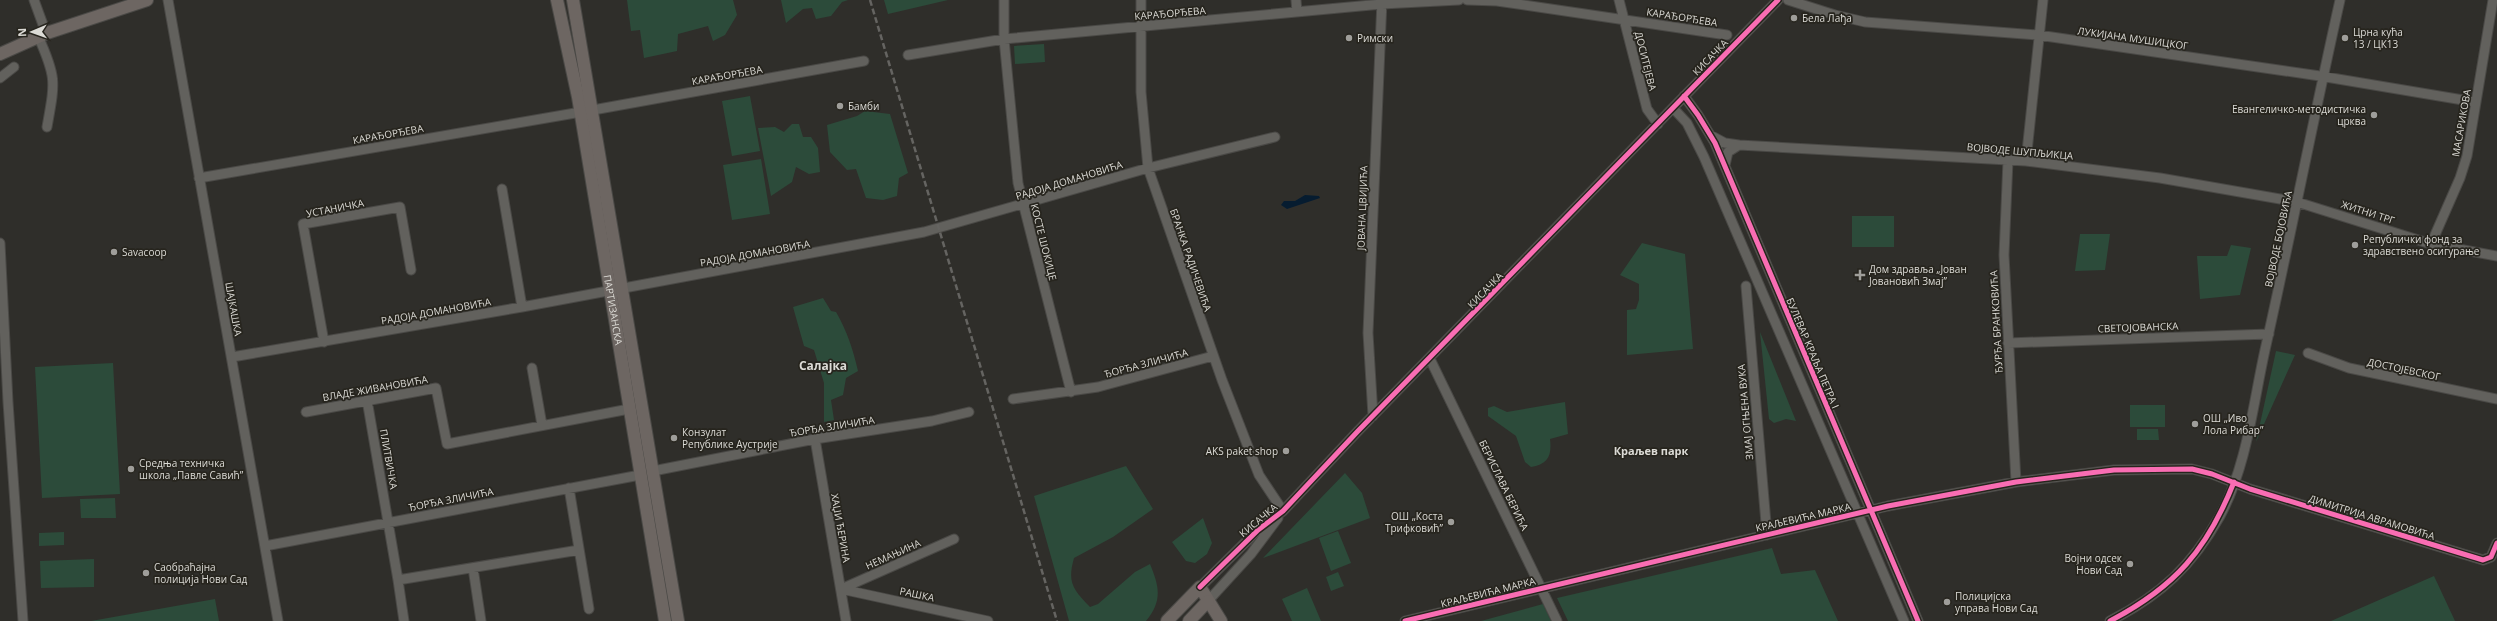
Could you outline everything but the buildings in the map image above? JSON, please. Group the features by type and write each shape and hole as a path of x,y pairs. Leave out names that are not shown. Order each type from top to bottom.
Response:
{"main road":[{"path":"0,54 42,35 146,0"},
{"name":"ПАРТИЗАНСКА","path":"557,0 581,112 665,621"},
{"name":"ПАРТИЗАНСКА","path":"573,0 594,110 622,288 678,621"},
{"path":"1200,587 1221,621"},
{"name":"КИСАЧКА","path":"1167,621 1200,587"},
{"path":"1189,598 1201,616"},
{"name":"КИСАЧКА","path":"1189,621 1201,616 1208,601"}],"street":[{"path":"34,0 54,77 47,127"},
{"name":"ШАЈКАШКА","path":"168,0 278,621"},
{"name":"КОСТЕ ШОКИЦЕ","path":"1004,0 1004,39 1017,174 1071,392"},
{"name":"БРАНКА РАДИЧЕВИЋА","path":"1141,0 1141,92 1148,168 1213,356 1259,476 1282,512"},
{"path":"1296,0 1297,12"},
{"name":"КАРАЂОРЂЕВА","path":"908,55 1004,39 1297,12 1382,2 1459,0"},
{"name":"КАРАЂОРЂЕВА","path":"1467,0 1497,1 1727,35"},
{"name":"ДОСИТЕЈЕВА","path":"1619,0 1647,109 1658,124"},
{"name":"КИСАЧКА","path":"1208,601 1251,554 1282,512 1373,416 1778,0"},
{"name":"ЛУКИЈАНА МУШИЦКОГ","path":"1788,0 1834,15 1865,22 2038,35 2323,77 2475,102"},
{"path":"2026,161 2038,35 2043,0"},
{"name":"ВОЈВОДЕ БОЈОВИЋА","path":"2110,621 2143,603 2181,572 2195,554 2220,515 2234,482 2241,460 2269,334 2340,0"},
{"name":"МАСАРИКОВА","path":"2431,244 2463,168 2475,102 2492,30 2493,0"},
{"name":"ЈОВАНА ЦВИЈИЋА","path":"1373,416 1368,347 1382,2"},
{"name":"КАРАЂОРЂЕВА","path":"594,110 864,60"},
{"path":"0,78 14,67"},
{"name":"БУЛЕВАР КРАЉА ПЕТРА I","path":"1684,96 1710,135 1724,166 1918,621"},
{"path":"1673,108 1687,123 1704,157 1904,621"},
{"name":"КАРАЂОРЂЕВА","path":"199,178 581,112"},
{"name":"ВОЈВОДЕ ШУПЉИКЦА","path":"1710,135 1725,143 1739,145 2026,161 2160,178 2297,202"},
{"name":"РАДОЈА ДОМАНОВИЋА","path":"232,357 522,307 924,232 1024,205 1148,168 1275,137"},
{"path":"1724,166 1728,152 1739,145"},
{"name":"ЂУРЂА БРАНКОВИЋА","path":"2008,160 2004,255 2016,482"},
{"path":"502,189 522,307"},
{"name":"ЖИТНИ ТРГ","path":"2297,202 2431,244 2497,256"},
{"name":"УСТАНИЧКА","path":"324,342 304,224 400,207 411,270"},
{"path":"0,243 4,403 23,621"},
{"name":"ЗМАЈ ОГЊЕНА ВУКА","path":"1746,286 1767,535"},
{"name":"СВЕТОЈОВАНСКА","path":"2008,343 2269,334"},
{"name":"ДОСТОЈЕВСКОГ","path":"2308,353 2349,368 2497,399"},
{"name":"ЂОРЂА ЗЛИЧИЋА","path":"1013,399 1098,387 1213,356"},
{"name":"БЕРИСЛАВА БЕРИЋА","path":"1430,359 1557,621"},
{"path":"532,368 542,425"},
{"name":"ВЛАДЕ ЖИВАНОВИЋА","path":"306,412 436,388 447,444 629,409"},
{"name":"ПЛИТВИЧКА","path":"367,400 389,522 404,621"},
{"name":"ЂОРЂА ЗЛИЧИЋА","path":"653,471 815,439 932,421 969,412"},
{"name":"ХАЏИ ЂЕРИНА","path":"815,439 846,621"},
{"name":"КРАЉЕВИЋА МАРКА","path":"1405,621 1870,511 2016,482 2114,470 2192,469 2234,482"},
{"name":"ЂОРЂА ЗЛИЧИЋА","path":"265,546 640,475"},
{"name":"ДИМИТРИЈА АВРАМОВИЋА","path":"2234,482 2294,503 2479,559 2487,560 2491,557 2497,543"},
{"path":"568,488 589,609"},
{"name":"КИСАЧКА","path":"1200,587 1258,530 1282,512"},
{"name":"НЕМАЊИНА","path":"841,590 954,539"},
{"path":"398,580 579,550"},
{"path":"473,568 481,621"},
{"name":"РАШКА","path":"841,590 988,621"}],"green space":[{"path":"627,0 733,0 737,15 725,35 713,41 708,26 678,34 677,51 644,58 640,30 631,31"},
{"path":"781,0 848,0 842,2 831,16 816,19 812,8 803,9 786,23"},
{"path":"884,0 948,0 888,14"},
{"path":"1044,44 1045,62 1015,64 1014,46"},
{"path":"750,96 760,151 732,156 722,101"},
{"path":"865,111 890,114 908,173 899,178 897,196 883,200 866,198 856,169 847,170 830,152 827,125 857,116"},
{"path":"792,124 799,124 803,137 811,137 818,148 820,172 809,174 796,167 792,182 771,196 758,128 775,127 784,132"},
{"path":"761,159 770,214 732,220 723,165"},
{"path":"1852,216 1894,216 1894,247 1852,247"},
{"path":"2080,234 2110,234 2105,270 2075,271"},
{"path":"1642,243 1685,254 1693,349 1627,355 1627,310 1636,309 1639,300 1639,284 1620,275"},
{"path":"2231,245 2251,248 2240,295 2200,299 2197,256 2227,256"},
{"path":"823,298 831,311 836,312 843,326 852,348 858,371 846,378 843,395 831,400 834,420 824,422 824,383 814,350 804,346 793,307"},
{"path":"1760,332 1796,421 1786,419 1774,423 1769,419"},
{"path":"2276,351 2295,355 2256,442"},
{"path":"113,363 120,494 42,498 35,367"},
{"path":"1565,402 1568,434 1550,439 1548,458 1537,466 1531,467 1525,462 1516,436 1488,416 1488,408 1494,406 1507,412"},
{"path":"2130,405 2165,405 2165,427 2130,427"},
{"path":"2137,429 2158,429 2159,440 2137,440"},
{"path":"1126,466 1153,509 1113,537 1074,558 1071,574 1073,585 1079,595 1090,607 1098,604 1135,572 1150,564 1156,579 1158,593 1155,606 1146,621 1069,621 1034,496"},
{"path":"1345,473 1362,493 1370,518 1263,558"},
{"path":"115,498 116,518 81,518 80,499"},
{"path":"1203,518 1212,543 1207,554 1195,563 1186,561 1172,542"},
{"path":"1338,531 1351,563 1331,571 1319,538"},
{"path":"64,532 64,545 39,546 39,533"},
{"path":"1772,548 1781,574 1815,570 1838,621 1568,621 1557,598"},
{"path":"94,559 94,587 41,588 40,561"},
{"path":"1338,572 1344,586 1331,591 1326,577"},
{"path":"2434,576 2455,621 2331,621"},
{"path":"1307,588 1321,621 1292,621 1282,599"},
{"path":"215,599 219,621 91,621"},
{"path":"1543,604 1551,621 1481,621"}],"water":[{"path":"1305,195 1319,196 1320,198 1287,209 1281,205 1284,201 1295,201"}],"railway":[{"path":"870,0 1057,621"}],"cycle path":[{"path":"1200,587 1258,530 1283,511 1358,431 1778,0"},
{"path":"1684,96 1698,115 1715,143 1918,621"},
{"path":"1405,621 1888,506 2016,482 2114,470 2192,469 2212,474 2250,489 2483,560 2491,557 2497,543"},
{"path":"2110,621 2133,608 2153,594 2171,580 2186,564 2200,547 2212,528 2224,506 2234,482"}],"place":[{"name":"Бела Лађа","path":"1794,18"},
{"name":"Римски","path":"1349,38"},
{"name":"Црна кућа 13 / ЦК13","path":"2345,38"},
{"name":"Бамби","path":"840,106"},
{"name":"Евангеличко-методистичка црква","path":"2374,115"},
{"name":"Републички фонд за здравствено осигурање","path":"2355,245"},
{"name":"Savacoop","path":"114,252"},
{"name":"Дом здравља „Јован Јовановић Змај”","path":"1860,275"},
{"name":"ОШ „Иво Лола Рибар”","path":"2195,424"},
{"name":"Конзулат Републике Аустрије","path":"674,438"},
{"name":"AKS paket shop","path":"1286,451"},
{"name":"Средња техничка школа „Павле Савић”","path":"131,469"},
{"name":"ОШ „Коста Трифковић”","path":"1451,522"},
{"name":"Војни одсек Нови Сад","path":"2130,564"},
{"name":"Саобраћајна полиција Нови Сад","path":"146,573"},
{"name":"Полицијска управа Нови Сад","path":"1947,602"}],"district":[{"name":"Салајка","path":"823,366"},
{"name":"Краљев парк","path":"1651,451"}]}
